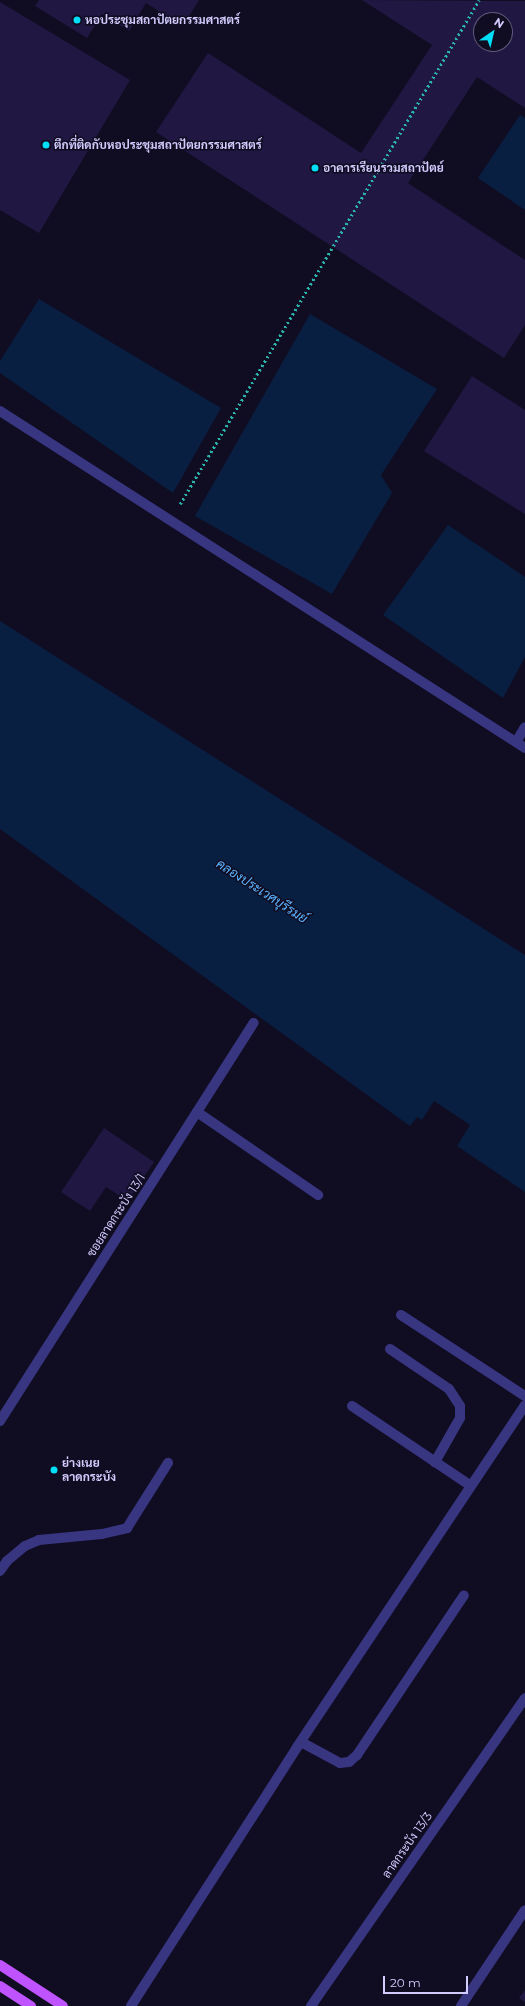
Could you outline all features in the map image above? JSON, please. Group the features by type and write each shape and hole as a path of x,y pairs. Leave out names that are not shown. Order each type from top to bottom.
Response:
{"main road":[{"path":"0,1964 62,2006"},
{"path":"0,1986 31,2006"}],"street":[{"path":"0,411 525,748"},
{"path":"516,742 525,726"},
{"name":"ซอยลาดกระบัง 13/1","path":"0,1421 254,1023"},
{"path":"197,1112 318,1195"},
{"path":"401,1315 525,1396"},
{"path":"390,1349 449,1389 458,1401 460,1418 435,1462"},
{"path":"131,2006 301,1742 525,1405"},
{"path":"352,1406 471,1486"},
{"path":"0,1571 7,1560 25,1546 40,1540 102,1534 127,1528 168,1463"},
{"path":"301,1742 340,1763 349,1762 357,1755 464,1595"},
{"name":"ลาดกระบัง 13/3","path":"311,2006 525,1698"},
{"path":"461,2006 525,1910"}],"path":[{"path":"171,520 479,0"}],"water":[{"path":"520,115 525,118 525,210 478,178"},
{"path":"39,299 221,408 173,493 0,373 0,361"},
{"path":"310,314 437,389 381,475 392,493 332,594 195,516"},
{"path":"448,525 525,577 525,657 503,698 383,615"},
{"name":"คลองประเวศบุรีรมย์","path":"0,621 525,955 525,1192 457,1146 470,1125 434,1101 422,1120 417,1117 410,1126 0,829"}],"building":[{"name":"หอประชุมสถาปัตยกรรมศาสตร์","path":"39,0 199,0 183,26 146,3 129,31 102,14 87,38 35,6"},
{"name":"อาคารเรียนรวมสถาปัตย์","path":"362,0 525,1 525,108 477,77 408,183 525,260 525,325 504,358 156,132 208,53 361,153 432,45"},
{"name":"ตึกที่ติดกับหอประชุมสถาปัตยกรรมศาสตร์","path":"0,2 130,80 39,233 0,210"},
{"path":"472,376 525,410 525,514 424,451"},
{"path":"104,1128 154,1162 128,1201 106,1187 90,1211 61,1192"},
{"path":"525,1990 525,2002 519,1998"}],"place":[{"name":"หอประชุมสถาปัตยกรรมศาสตร์","path":"77,20"},
{"name":"ตึกที่ติดกับหอประชุมสถาปัตยกรรมศาสตร์","path":"46,145"},
{"name":"อาคารเรียนรวมสถาปัตย์","path":"315,168"},
{"name":"ย่างเนย ลาดกระบัง","path":"54,1470"}]}
